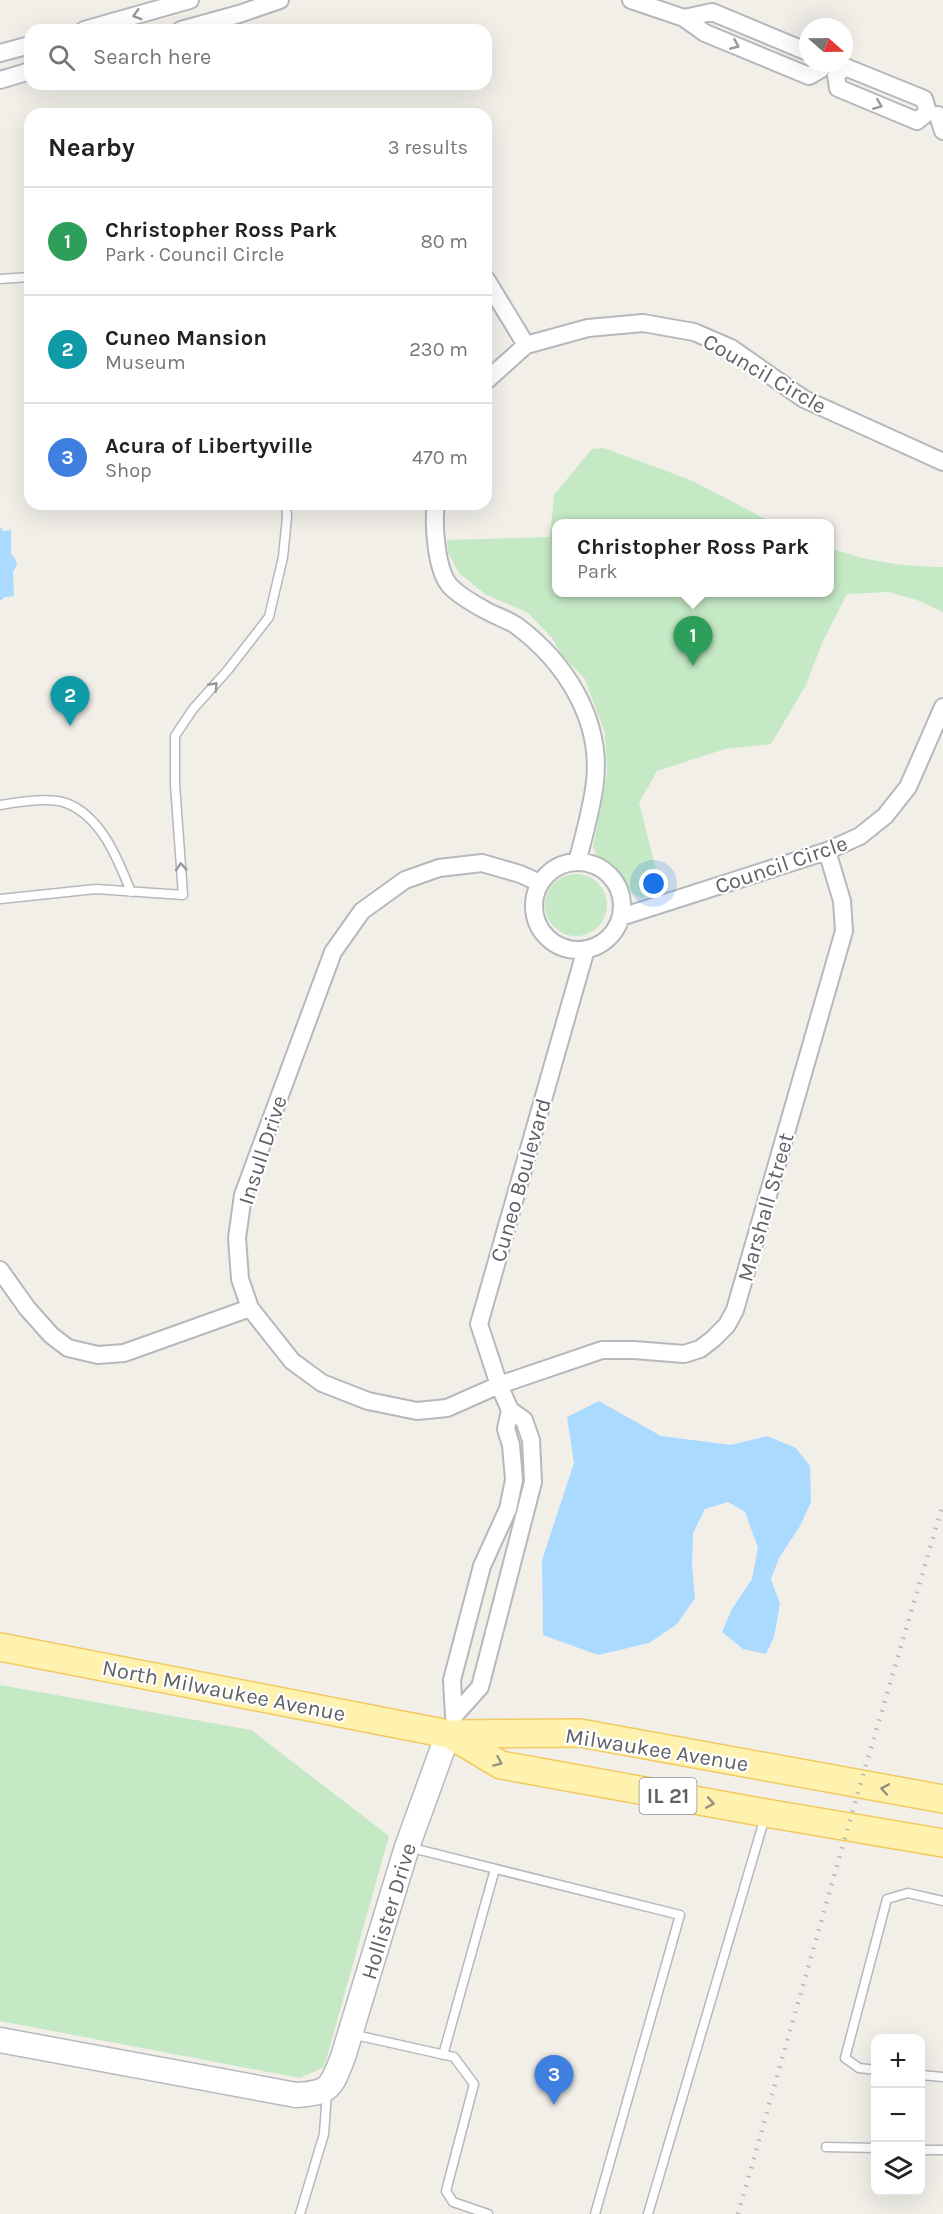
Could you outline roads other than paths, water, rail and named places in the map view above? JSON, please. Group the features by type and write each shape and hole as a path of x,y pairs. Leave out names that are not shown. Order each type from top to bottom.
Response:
{"main road":[{"name":"North Milwaukee Avenue","path":"0,1647 451,1725"},
{"name":"Milwaukee Avenue","path":"451,1725 580,1733 943,1799"},
{"name":"Milwaukee Avenue","path":"451,1725 501,1765 943,1843"}],"street":[{"path":"105,24 189,0"},
{"path":"203,24 280,0"},
{"path":"631,0 684,18 705,33 799,72"},
{"path":"684,18 712,12 799,48"},
{"path":"0,53 24,47"},
{"path":"853,70 924,99 938,117"},
{"path":"799,72 809,76 819,72"},
{"path":"0,80 24,73"},
{"path":"492,289 526,345"},
{"name":"Council Circle","path":"492,376 526,345 588,328 643,323 694,332 731,348 804,399 943,462"},
{"path":"435,510 436,553 449,586 484,610 512,623 536,640 554,658 572,683 584,710 594,740 595,780 577,861"},
{"name":"Council Circle","path":"621,917 827,851 860,836 885,816 908,787 943,706"},
{"name":"Marshall Street","path":"499,1385 602,1350 684,1354 700,1349 727,1325 735,1310 844,931 842,901 827,851"},
{"path":"577,861 591,863 603,869 613,878 622,903 621,917 608,938 598,945 573,950 561,947 550,940 536,920 534,907 535,895 540,883 556,867 577,861"},
{"name":"Insull Drive","path":"499,1385 447,1408 417,1411 368,1401 322,1383 292,1361 250,1308 240,1279 237,1238 243,1195 333,952 362,911 405,880 439,868 482,863 520,874 540,883"},
{"name":"Cuneo Boulevard","path":"451,1725 480,1687 533,1482 531,1440 524,1420 510,1410 499,1385 479,1324 586,949"},
{"path":"0,1270 27,1308 51,1335 68,1348 98,1355 124,1353 250,1308"},
{"name":"Cuneo Boulevard","path":"451,1725 452,1680 482,1566 508,1509 514,1480 511,1445 506,1429 510,1410"},
{"path":"497,1533 519,1539"},
{"name":"Hollister Drive","path":"328,2088 335,2078 407,1846 451,1725"},
{"path":"0,2040 296,2095 316,2094 328,2088"}],"lane":[{"path":"0,279 24,277"},
{"path":"0,899 96,889 183,895 175,784 175,736 193,709 227,671 269,617 284,556 286,510"},
{"path":"0,805 27,800 64,802 88,816 116,854 131,892"},
{"path":"648,2214 766,1813"},
{"path":"407,1846 680,1915 595,2214"},
{"path":"443,2055 495,1869"},
{"path":"871,2069 860,2068 845,2058 887,1899 908,1893 943,1901"},
{"path":"350,2033 454,2057 474,2084 446,2191 453,2202 488,2214"},
{"path":"925,2075 943,2077"},
{"name":"Hollister Drive","path":"300,2214 324,2134 328,2088"},
{"path":"826,2147 871,2148"},
{"path":"925,2150 943,2150"}],"water":[{"path":"0,527 3,531 11,530 11,554 17,565 13,572 14,596 5,597 0,601"},
{"path":"599,1401 661,1436 731,1445 767,1436 796,1448 810,1466 811,1502 800,1526 779,1558 771,1579 780,1604 774,1637 766,1654 743,1649 722,1632 732,1609 752,1579 758,1548 745,1512 728,1502 705,1509 693,1533 692,1567 695,1598 677,1624 649,1643 598,1655 543,1635 542,1560 574,1463 567,1417"}],"railway":[{"path":"738,2214 943,1504"}],"place":[{"name":"Christopher Ross Park","path":"693,666"},
{"name":"Cuneo Mansion","path":"70,726"},
{"name":"Acura of Libertyville","path":"554,2105"}]}
